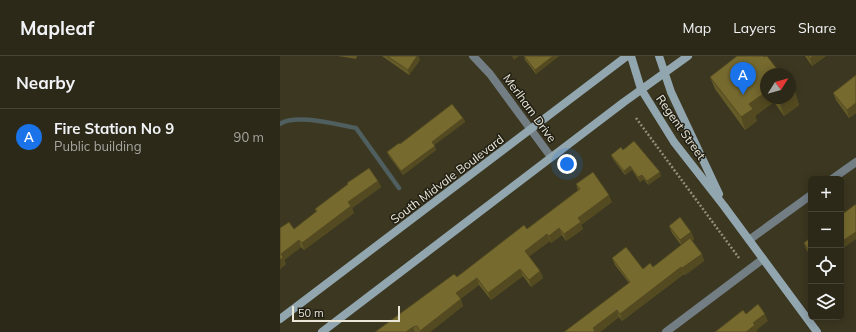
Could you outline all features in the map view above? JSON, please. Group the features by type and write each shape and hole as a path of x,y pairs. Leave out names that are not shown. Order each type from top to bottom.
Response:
{"main road":[{"name":"South Midvale Boulevard","path":"280,319 627,56"},
{"name":"Regent Street","path":"631,56 641,89 674,142 724,206 817,332"},
{"name":"Regent Street","path":"659,56 670,92 724,206"},
{"path":"322,332 641,89 688,56"}],"street":[{"name":"Merlham Drive","path":"473,56 490,74 551,157"},
{"path":"836,176 856,162"},
{"path":"749,240 808,197"},
{"path":"666,332 763,259"}],"path":[{"path":"636,118 739,258"}],"building":[{"path":"387,56 417,56 408,70"},
{"path":"524,56 553,56 535,70"},
{"path":"737,56 767,56 776,68 760,68 760,96 749,104 753,109 741,117 710,77"},
{"path":"856,75 856,103 847,110 833,93"},
{"path":"452,104 463,118 432,142 435,146 401,171 387,152 399,143 400,144"},
{"path":"634,141 660,172 647,181 642,175 638,177 630,166 624,171 611,155 621,147 623,150"},
{"path":"369,168 378,181 348,202 351,206 302,243 299,240 281,254 283,257 280,260 280,228 289,222 294,229 317,211 315,209 348,184 347,183"},
{"path":"593,172 609,195 578,218 581,222 564,234 559,228 549,236 547,234 525,251 540,271 529,280 520,269 488,293 477,278 456,293 461,299 420,331 417,326 406,332 375,332 454,274 457,277 524,225 527,229 580,189 576,184"},
{"path":"856,204 856,232 844,240 844,213"},
{"path":"680,217 691,232 680,240 669,226"},
{"path":"690,238 702,254 682,268 681,267 620,314 617,310 593,328 595,331 594,332 564,332 630,282 612,258 626,247 643,269 650,263 653,267"},
{"path":"808,240 808,249 804,243"},
{"path":"758,304 765,314 753,323 755,325 746,332 715,332 743,310 746,314"}],"waterway":[{"path":"280,124 287,121 306,120 356,128 399,188"}],"place":[{"name":"Fire Station No 9","path":"743,95"}]}
